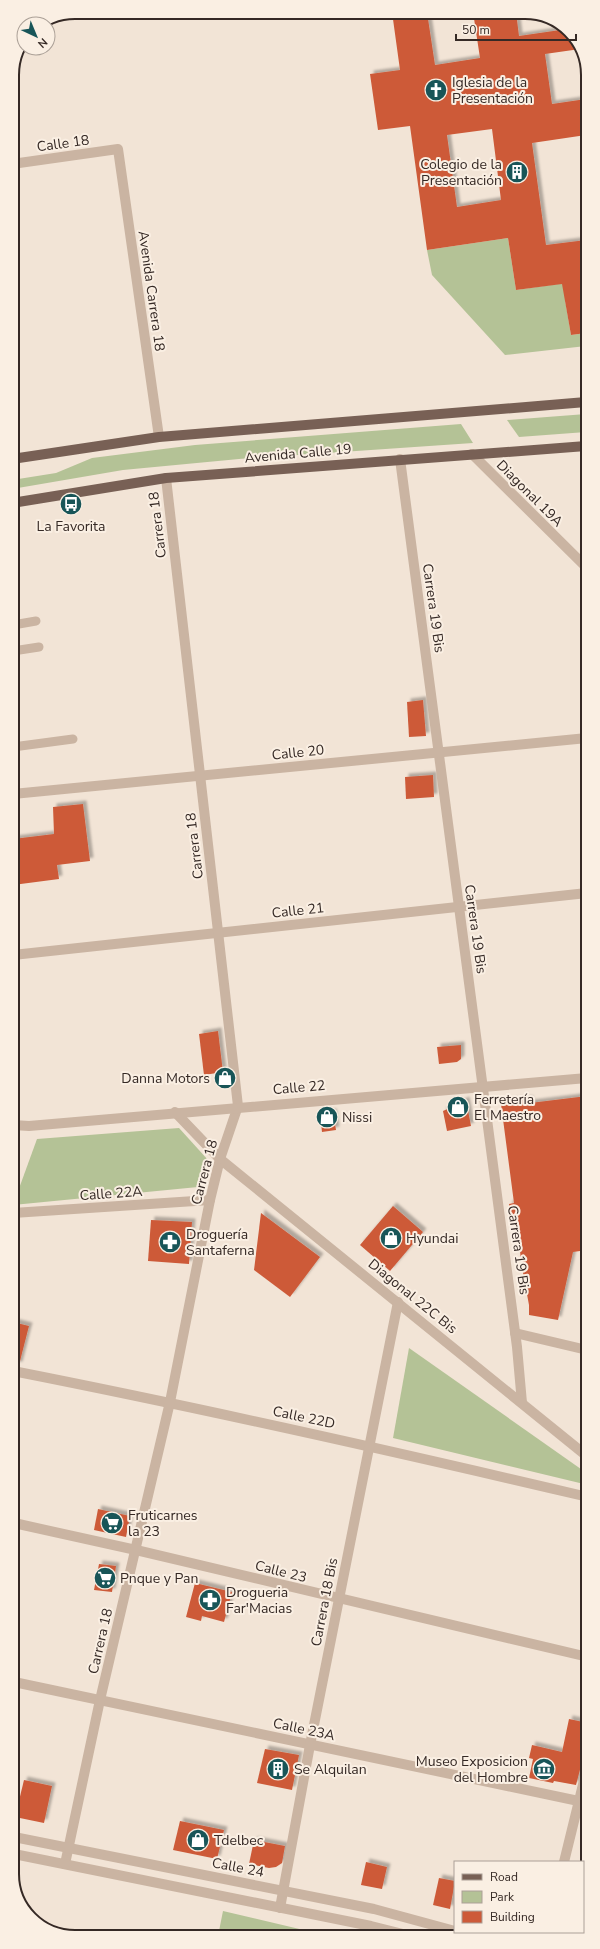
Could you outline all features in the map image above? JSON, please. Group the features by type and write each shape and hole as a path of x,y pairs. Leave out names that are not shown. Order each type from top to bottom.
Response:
{"main road":[{"name":"Avenida Calle 19","path":"19,457 159,437 581,402"},
{"name":"Avenida Calle 19","path":"19,502 166,478 581,446"}],"street":[{"name":"Calle 18","path":"19,163 118,149"},
{"name":"Avenida Carrera 18","path":"118,149 159,437"},
{"name":"Diagonal 19A","path":"472,454 581,562"},
{"name":"Carrera 19 Bis","path":"400,459 517,1347 522,1403"},
{"name":"Carrera 18","path":"65,1864 100,1700 170,1402 210,1200 220,1159 238,1106 166,478"},
{"name":"Calle 20","path":"19,793 581,739"},
{"name":"Calle 21","path":"19,954 581,894"},
{"name":"Calle 22","path":"19,1125 29,1126 238,1106 581,1078"},
{"name":"Diagonal 22C Bis","path":"175,1112 220,1159 581,1451"},
{"name":"Calle 22A","path":"19,1213 210,1200"},
{"name":"Carrera 18 Bis","path":"280,1908 310,1745 398,1302"},
{"path":"515,1333 581,1349"},
{"name":"Calle 22D","path":"19,1372 170,1402 370,1446 581,1495"},
{"name":"Calle 23","path":"19,1525 136,1550 581,1655"},
{"name":"Calle 23A","path":"19,1683 581,1802"},
{"path":"564,1861 581,1808"},
{"name":"Calle 24","path":"19,1838 374,1909 449,1930"},
{"path":"19,1855 280,1908 380,1930"}],"lane":[{"path":"19,624 36,621"},
{"path":"19,650 40,648"},
{"path":"19,746 73,739"}],"green space":[{"path":"508,238 516,290 581,281 581,297 565,300 571,335 581,334 581,347 505,355 432,275 427,250"},
{"path":"581,414 581,432 519,437 507,420"},
{"path":"461,424 473,443 239,459 123,470 19,488 19,479 56,473 92,458 195,445"},
{"path":"179,1128 208,1160 198,1187 19,1204 19,1188 37,1139"},
{"path":"409,1348 581,1469 581,1483 393,1438"},
{"path":"223,1911 304,1930 219,1930"}],"building":[{"name":"Colegio de la Presentación","path":"393,19 428,19 435,65 480,58 474,19 517,19 519,36 558,30 567,38 575,50 545,54 552,104 581,100 581,136 532,143 546,245 581,241 581,334 571,335 562,284 516,290 508,238 427,250 410,126 378,130 370,74 400,70","holes":["492,129 501,200 457,207 447,135"]},
{"path":"423,700 426,736 409,737 407,702"},
{"path":"433,775 434,797 406,799 405,777"},
{"path":"83,804 90,861 57,865 59,879 19,884 19,838 54,834 53,807"},
{"path":"218,1031 223,1072 204,1075 199,1034"},
{"path":"461,1045 461,1059 457,1062 439,1064 437,1047"},
{"path":"581,1097 581,1251 573,1252 558,1320 529,1315 529,1305 521,1262 517,1216 511,1217 509,1204 514,1203 501,1104 506,1101 530,1099 530,1103"},
{"path":"466,1100 471,1126 447,1131 443,1111"},
{"path":"333,1112 336,1130 322,1132 320,1114"},
{"name":"Hyundai","path":"393,1206 423,1232 390,1271 360,1245"},
{"path":"261,1213 320,1257 290,1297 254,1270"},
{"name":"Droguería Santaferna","path":"151,1220 192,1222 189,1264 148,1261"},
{"path":"19,1324 29,1326 19,1365"},
{"name":"Fruticarnes la 23","path":"98,1509 130,1516 126,1537 94,1530"},
{"name":"Pnque y Pan","path":"99,1564 116,1566 112,1592 94,1590"},
{"name":"Drogueria Far'Macias","path":"195,1583 232,1592 224,1622 202,1616 201,1621 186,1617"},
{"path":"569,1719 581,1722 581,1766 576,1785 554,1781 553,1783 529,1778 533,1759 529,1758 532,1745 562,1752"},
{"name":"Se Alquilan","path":"265,1749 299,1755 292,1790 257,1783"},
{"path":"24,1780 52,1786 44,1823 19,1818 19,1801"},
{"name":"Tdelbec","path":"180,1821 224,1830 217,1859 173,1850"},
{"path":"254,1840 285,1846 282,1863 276,1867 269,1868 249,1864"},
{"path":"366,1862 387,1867 382,1889 361,1885"},
{"path":"439,1878 454,1881 450,1909 433,1905"}],"place":[{"name":"Iglesia de la Presentación","path":"436,90"},
{"name":"Colegio de la Presentación","path":"517,172"},
{"name":"La Favorita","path":"71,504"},
{"name":"Danna Motors","path":"225,1078"},
{"name":"Ferretería El Maestro","path":"458,1107"},
{"name":"Nissi","path":"327,1117"},
{"name":"Hyundai","path":"391,1238"},
{"name":"Droguería Santaferna","path":"170,1242"},
{"name":"Fruticarnes la 23","path":"112,1523"},
{"name":"Pnque y Pan","path":"105,1578"},
{"name":"Drogueria Far'Macias","path":"210,1600"},
{"name":"Se Alquilan","path":"278,1769"},
{"name":"Museo Exposicion del Hombre","path":"544,1769"},
{"name":"Tdelbec","path":"198,1840"}]}
